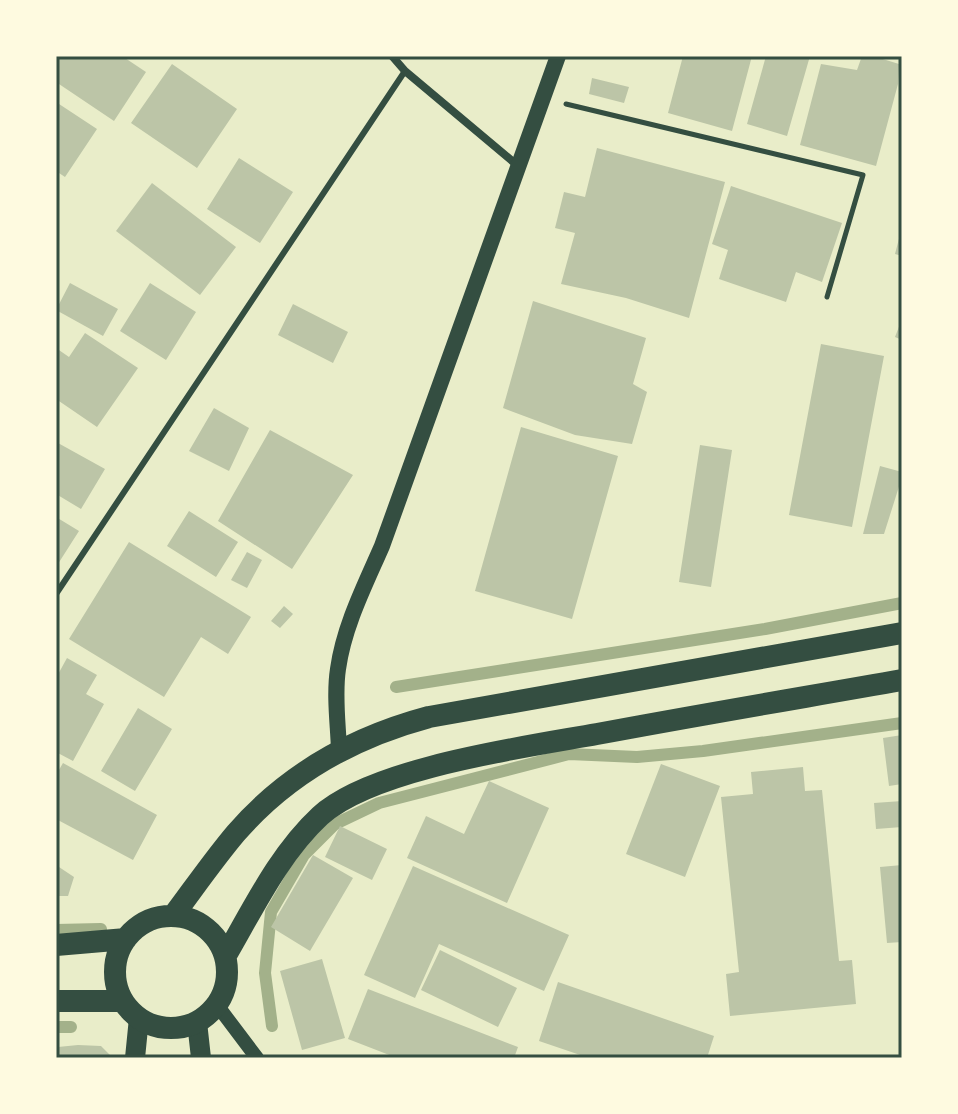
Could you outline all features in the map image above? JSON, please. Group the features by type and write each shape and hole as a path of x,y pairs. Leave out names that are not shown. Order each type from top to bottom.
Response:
{"highway":[{"path":"173,916 238,831 293,780 339,750 397,726 429,717 902,633"},
{"path":"225,957 269,881 298,839 321,815 350,797 380,784 436,766 508,750 902,680"},
{"path":"173,916 190,919 205,928 217,941 225,957 226,982 217,1005 197,1022 168,1028 139,1018 122,1001 115,967 118,952 139,926 155,918 173,916"},
{"path":"56,945 126,939"},
{"path":"56,1001 122,1001"}],"main road":[{"path":"339,750 338,668 349,623 382,546 558,56"},
{"path":"135,1058 139,1018"},
{"path":"197,1022 201,1058"}],"street":[{"path":"392,56 405,71 517,165"},
{"path":"217,1005 257,1058"}],"lane":[{"path":"56,594 405,71"}],"path":[{"path":"542,98 863,175 827,297"}],"building":[{"path":"56,56 122,56 146,72 114,121 56,82"},
{"path":"683,56 752,56 732,131 668,113"},
{"path":"766,56 810,56 787,136 747,124"},
{"path":"862,56 899,64 898,84 876,166 800,145 821,64 857,70"},
{"path":"172,64 237,109 197,168 131,123"},
{"path":"592,78 629,87 624,103 589,94"},
{"path":"56,102 97,129 65,177 56,171"},
{"path":"597,148 725,182 689,318 626,298 561,284 575,233 555,228 564,192 585,197"},
{"path":"239,158 293,192 260,243 207,209"},
{"path":"152,183 236,247 200,295 116,231"},
{"path":"731,186 842,223 822,282 796,272 786,302 719,279 728,250 712,244"},
{"path":"902,232 902,256 895,254"},
{"path":"70,283 118,309 103,336 56,310"},
{"path":"150,283 196,312 166,360 120,331"},
{"path":"533,301 646,338 633,384 647,392 632,444 575,435 503,408"},
{"path":"293,304 348,332 333,363 278,335"},
{"path":"902,319 902,340 895,337"},
{"path":"85,333 138,368 97,427 56,399 56,348 69,357"},
{"path":"821,344 884,356 852,527 789,515"},
{"path":"214,408 249,428 229,471 189,451"},
{"path":"521,427 618,456 572,619 475,591"},
{"path":"270,430 353,475 292,569 218,521"},
{"path":"58,443 105,469 81,509 56,494"},
{"path":"700,445 732,450 711,587 679,582"},
{"path":"880,466 902,472 902,477 884,534 863,534"},
{"path":"189,511 238,542 216,577 167,546"},
{"path":"56,517 79,531 56,567"},
{"path":"129,542 251,617 228,654 201,637 164,697 69,639"},
{"path":"247,552 262,560 247,588 231,580"},
{"path":"284,606 293,614 280,628 271,621"},
{"path":"67,658 97,675 86,694 104,704 73,761 56,752 56,678"},
{"path":"138,708 172,729 135,791 101,771"},
{"path":"902,735 902,784 889,786 883,738"},
{"path":"63,763 157,815 133,860 56,819 56,775"},
{"path":"661,764 720,786 685,877 626,854"},
{"path":"803,767 805,791 822,790 839,961 852,960 856,1004 730,1016 726,974 739,972 721,797 753,794 751,772"},
{"path":"489,781 549,808 507,903 407,858 426,816 464,834"},
{"path":"902,801 902,827 876,829 874,803"},
{"path":"340,826 387,849 372,880 325,857"},
{"path":"313,855 353,878 310,951 271,927"},
{"path":"56,865 74,877 68,896 56,896"},
{"path":"902,865 902,942 887,943 880,867"},
{"path":"413,866 569,935 544,991 439,944 415,998 364,975"},
{"path":"440,950 517,988 498,1027 421,990"},
{"path":"322,959 345,1038 302,1050 280,971"},
{"path":"558,982 714,1036 707,1058 589,1058 539,1041"},
{"path":"368,989 518,1047 514,1058 397,1058 348,1039"},
{"path":"101,1046 113,1058 56,1058 58,1047"}],"waterway":[{"path":"396,687 765,629 902,603"},
{"path":"272,1026 265,973 271,912 304,855 335,824 379,803 569,754 637,757 703,751 902,723"},
{"path":"56,930 101,929"},
{"path":"56,1027 71,1027"}]}
